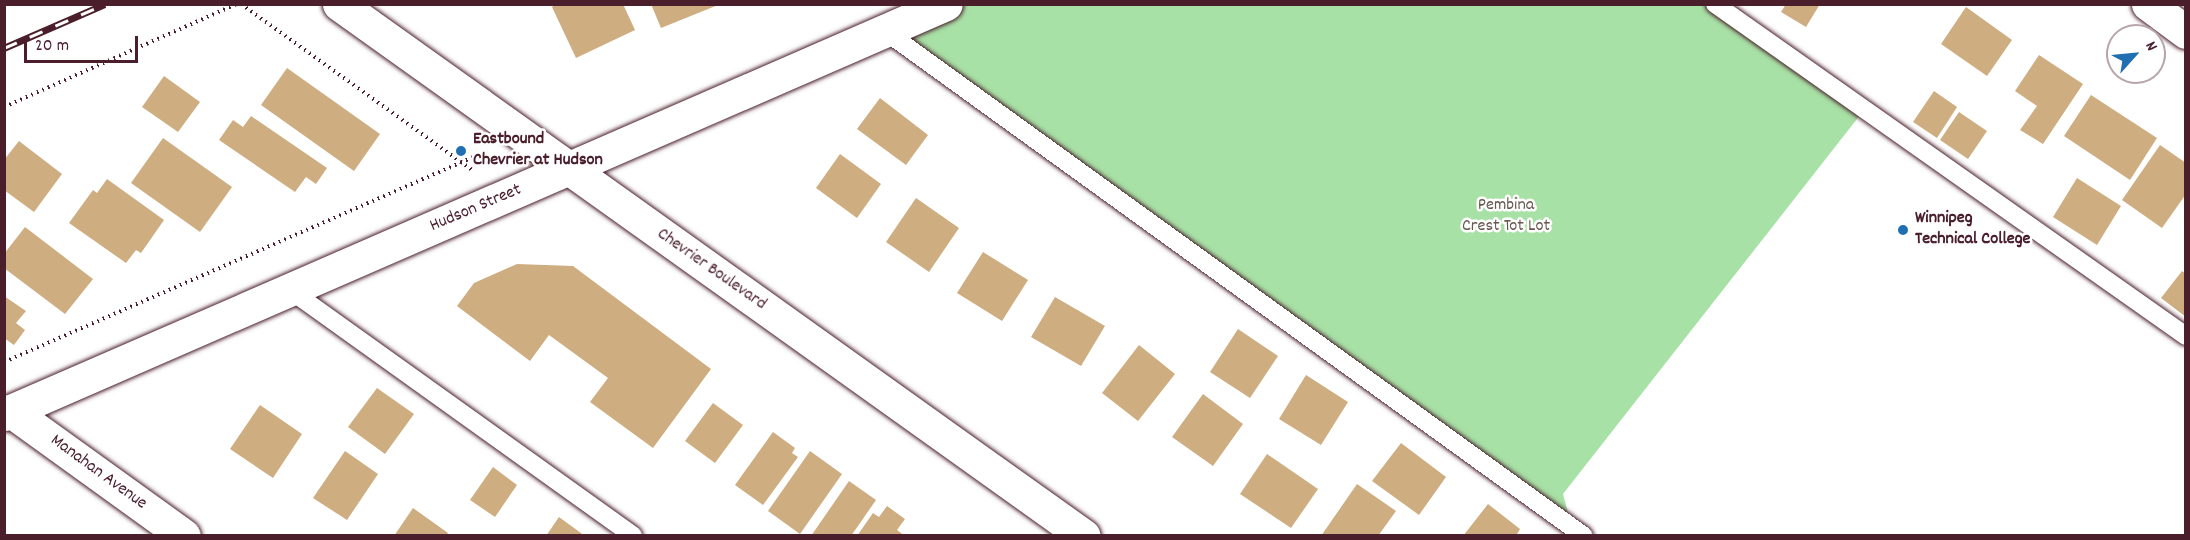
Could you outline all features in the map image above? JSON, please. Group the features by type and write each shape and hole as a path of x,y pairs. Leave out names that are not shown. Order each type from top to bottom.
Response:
{"street":[{"name":"Chevrier Boulevard","path":"339,4 1084,536"},
{"name":"Hudson Street","path":"8,412 946,4"},
{"path":"2148,4 2186,32"},
{"name":"Manahan Avenue","path":"8,412 184,536"}],"lane":[{"path":"1715,4 2186,336"},
{"path":"885,31 1584,536"},
{"path":"290,290 633,536"}],"path":[{"path":"4,106 236,4"},
{"path":"241,4 477,173"},
{"path":"4,362 493,148"}],"green space":[{"name":"Pembina Crest Tot Lot","path":"946,4 1715,5 1864,110 1563,494 1572,527 885,31"}],"building":[{"path":"556,4 623,4 635,30 576,58 552,7"},
{"path":"651,4 718,4 718,5 661,28"},
{"path":"1786,4 1820,4 1806,27 1781,12"},
{"path":"1966,7 2012,40 1987,76 1941,44"},
{"path":"2039,55 2083,84 2043,144 2020,130 2037,106 2015,91"},
{"path":"287,68 380,134 354,171 261,105"},
{"path":"164,76 200,102 178,132 142,107"},
{"path":"1934,91 1957,107 1937,138 1913,122"},
{"path":"2091,95 2157,138 2130,180 2064,136"},
{"path":"880,98 928,135 906,165 857,129"},
{"path":"1959,112 1987,131 1968,159 1940,140"},
{"path":"251,116 327,168 316,184 306,177 295,192 219,140 233,120 243,127"},
{"path":"163,138 232,187 200,232 131,183"},
{"path":"19,141 62,174 34,212 4,190 4,160"},
{"path":"2160,145 2186,163 2186,194 2162,228 2122,200"},
{"path":"840,154 881,184 857,218 816,188"},
{"path":"2077,178 2121,206 2097,245 2053,217"},
{"path":"107,179 164,220 141,253 136,250 126,263 69,223 93,190 97,193"},
{"path":"916,198 959,228 929,272 886,242"},
{"path":"25,227 93,279 65,314 4,268 4,254"},
{"path":"983,252 1028,280 1002,321 957,293"},
{"path":"517,264 573,266 711,369 653,448 590,402 608,378 549,335 530,361 457,306 474,283"},
{"path":"2182,271 2186,274 2186,317 2161,298"},
{"path":"4,296 26,311 16,323 25,330 14,345 4,338"},
{"path":"1055,297 1105,326 1081,366 1031,337"},
{"path":"1238,329 1278,356 1250,398 1210,372"},
{"path":"1139,345 1175,374 1138,421 1102,393"},
{"path":"1306,375 1348,402 1321,445 1279,419"},
{"path":"377,388 414,414 385,454 348,427"},
{"path":"1203,394 1243,424 1213,466 1172,437"},
{"path":"713,403 743,425 715,463 685,441"},
{"path":"260,405 302,434 273,478 230,449"},
{"path":"773,432 795,448 792,453 798,457 763,505 735,485"},
{"path":"1401,443 1446,477 1419,515 1372,481"},
{"path":"345,451 378,474 347,520 313,498"},
{"path":"810,451 842,474 800,534 768,511"},
{"path":"1267,454 1318,489 1291,528 1240,494"},
{"path":"493,467 517,485 495,517 470,500"},
{"path":"849,481 876,500 851,536 811,536"},
{"path":"1357,484 1396,511 1378,536 1321,536"},
{"path":"1488,504 1520,529 1516,536 1463,536"},
{"path":"887,506 905,519 897,530 905,536 857,536 873,513 879,517"},
{"path":"413,508 448,533 446,536 394,536"},
{"path":"559,517 585,536 546,536"}],"railway":[{"path":"4,48 105,4"}],"place":[{"name":"Eastbound Chevrier at Hudson","path":"461,151"},
{"name":"Winnipeg Technical College","path":"1903,230"}]}
